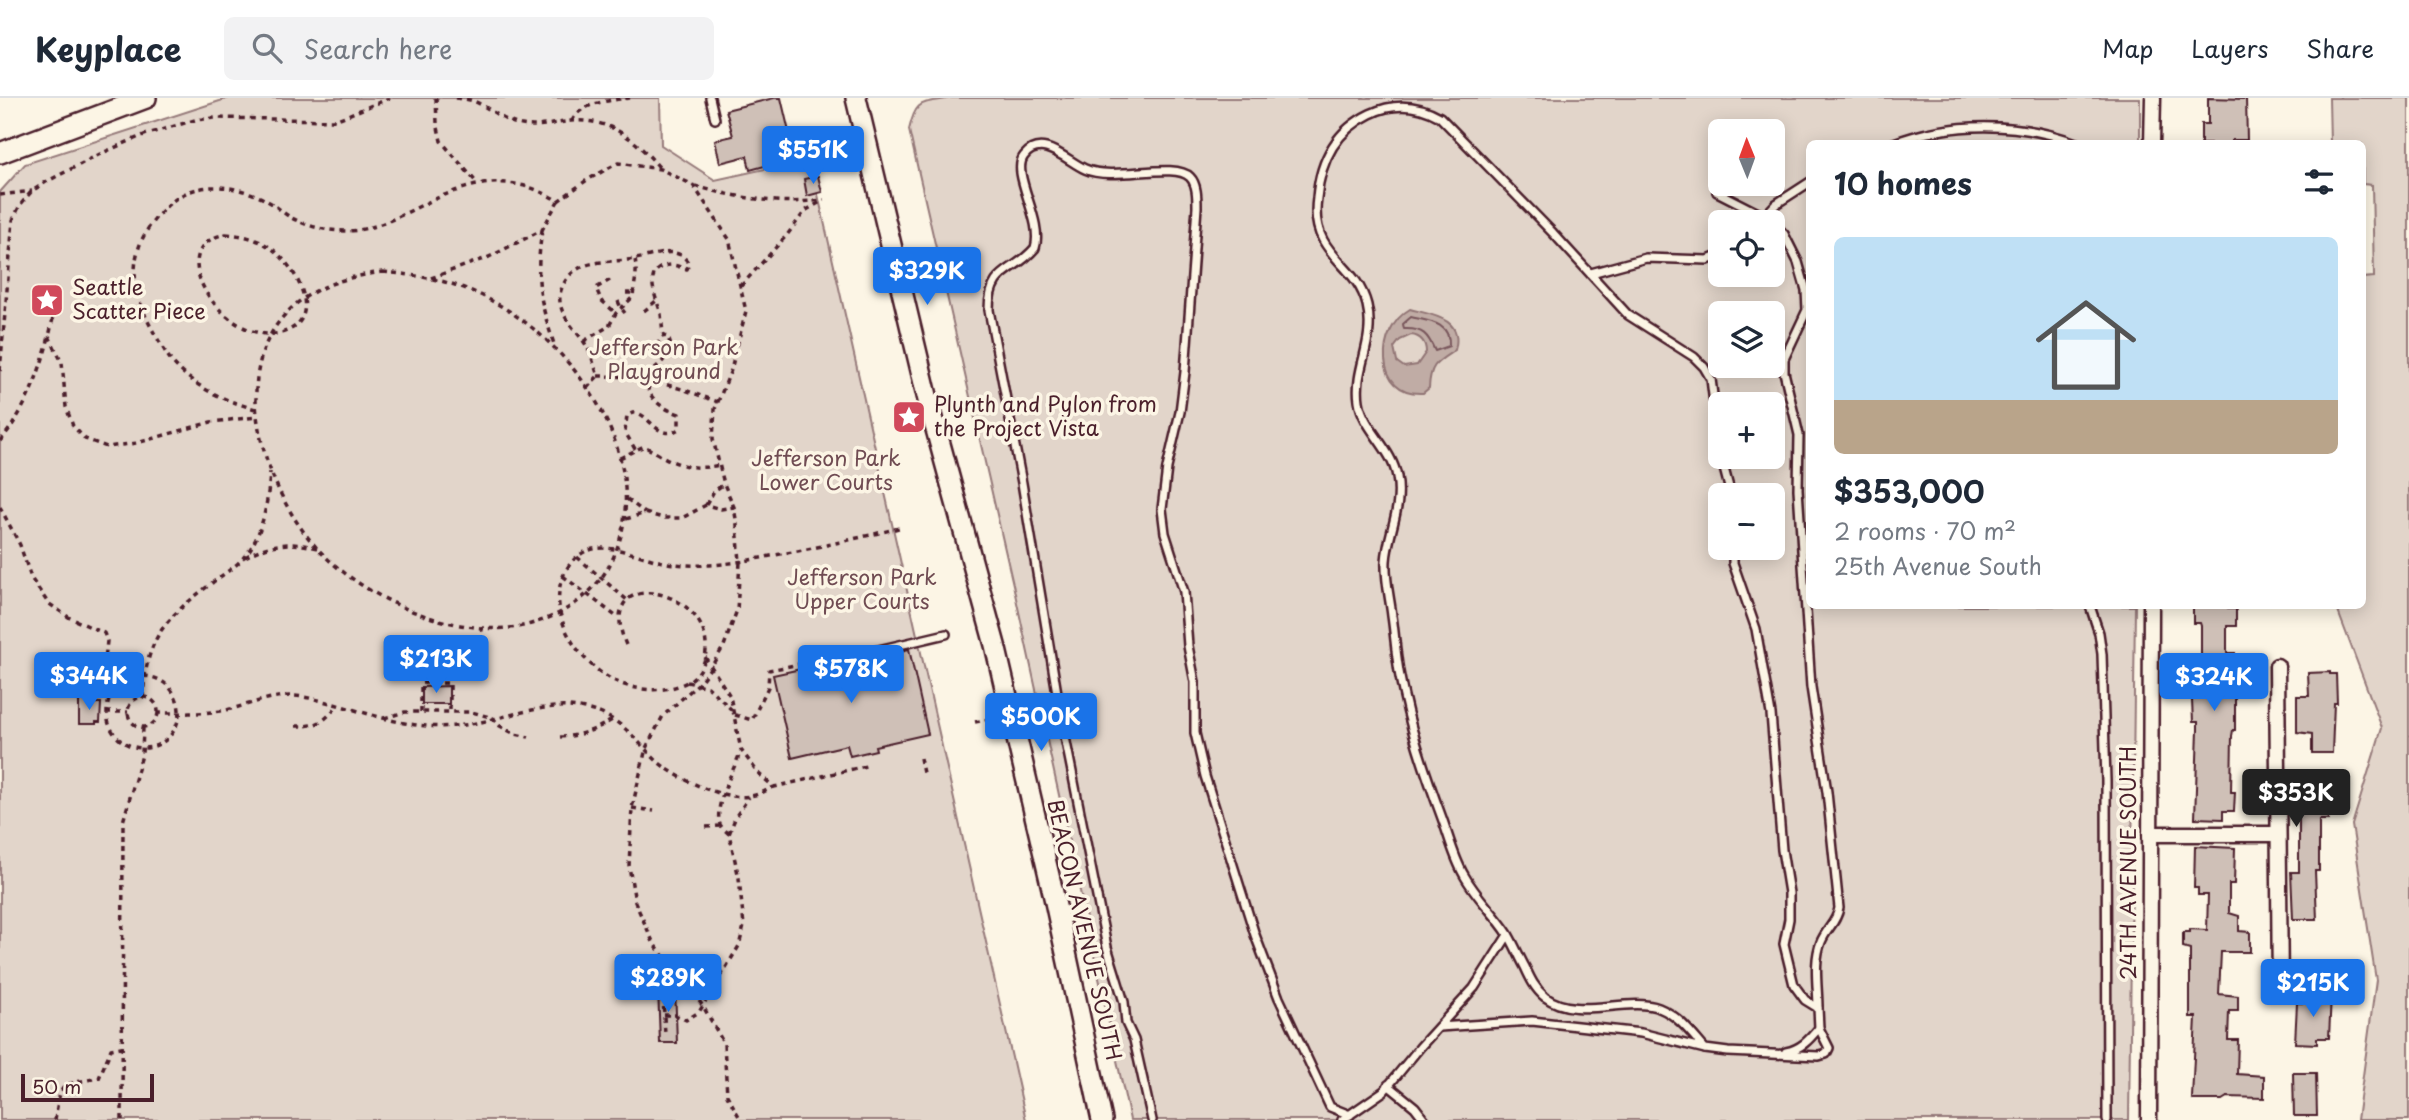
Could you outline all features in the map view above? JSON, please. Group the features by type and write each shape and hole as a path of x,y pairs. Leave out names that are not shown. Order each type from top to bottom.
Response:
{"main road":[{"path":"0,153 146,98"},
{"name":"BEACON AVENUE SOUTH","path":"856,98 928,400 995,645 1057,910 1102,1120"}],"street":[{"path":"2152,98 2152,140"},
{"name":"24TH AVENUE SOUTH","path":"2148,1120 2151,609"},
{"path":"2277,666 2280,991"},
{"path":"2150,834 2278,834"}],"lane":[{"path":"710,98 715,119"},
{"path":"1704,1049 1684,1024 1657,1007 1579,1008 1561,1005 1546,998 1532,984 1508,935 1463,875 1421,761 1399,675 1386,571 1389,543 1398,508 1397,474 1359,406 1359,381 1370,333 1370,321 1362,289 1322,239 1317,225 1315,208 1321,168 1337,140 1360,119 1394,106 1424,109 1440,117 1628,315 1694,357 1704,367 1711,379 1713,392"},
{"path":"1906,140 1936,132 2003,126 2035,130 2066,140"},
{"path":"1152,1120 1132,1035 1126,1023 1124,1002 1110,961 1060,717 1023,483 989,310 990,290 994,282 1035,248 1038,230 1021,177 1020,163 1030,150 1041,148 1052,149 1085,169 1105,174 1170,169 1183,172 1193,182 1197,207 1185,372 1162,509 1165,533 1184,592 1188,646 1195,682 1195,733 1205,776 1255,935 1279,998 1330,1107 1350,1115"},
{"path":"1770,210 1806,185"},
{"path":"1724,196 1747,210"},
{"path":"1785,236 1798,262 1806,290"},
{"path":"1591,273 1646,258 1708,260"},
{"path":"1439,1027 1532,1021 1641,1033 1704,1049 1728,1052 1807,1056 1826,1054 1829,1048 1819,1028 1817,967 1823,938 1837,918 1839,908 1827,792 1811,687 1798,489 1799,435 1784,372 1784,359 1806,312"},
{"path":"1733,560 1756,629 1772,714 1782,850 1789,892 1789,919 1784,944 1794,985 1805,1000 1818,1008"},
{"path":"2091,609 2099,633 2103,666 2107,1120"},
{"path":"843,675 840,659 946,634"},
{"path":"1342,1120 1388,1085 1474,988 1508,935"},
{"path":"1778,1054 1795,1050 1807,1042 1819,1028"},
{"path":"1807,1042 1824,1039"},
{"path":"1388,1085 1415,1107 1425,1120"}],"path":[{"path":"0,371 13,220 20,205 32,191 102,153 173,125 216,118 335,120 390,98"},
{"path":"436,98 441,141 478,184"},
{"path":"456,98 474,101 503,119 520,125 595,122 622,132 642,147 660,169"},
{"path":"572,121 575,115 587,106 631,98"},
{"path":"556,351 540,301 537,267 542,230 558,201 587,180 618,163 660,169 693,185 733,196 794,204 824,200 805,211 741,286"},
{"path":"256,409 232,403 201,387 170,360 142,312 136,291 135,265 143,234 175,198 190,191 230,188 250,192 294,220 320,229 348,231 367,229 395,219 439,197 478,184 515,182 544,192 558,201"},
{"path":"693,185 729,239 746,311 731,370 715,409 713,439 724,484 734,507 740,562 737,610 724,646 711,667 699,683 663,716 646,748 632,808 629,866 635,902 654,944 703,1006 724,1044 727,1095 741,1120"},
{"path":"0,195 32,191"},
{"path":"431,278 489,257 542,230"},
{"path":"226,234 252,238 275,251 292,268 304,297 304,310 297,325 271,334 247,329 234,322 213,303 200,281 200,253 207,242 216,236 226,234"},
{"path":"598,376 584,341 574,331 562,310 562,288 568,278 580,268 596,262 635,260 672,253 686,258 689,264 687,269 670,265 655,275 651,284 664,336 668,337 671,346 663,361 652,371 648,390 652,399 663,408 679,414 679,429 671,434 664,433 638,412 632,412 627,416 625,432 635,449"},
{"path":"584,341 609,326 616,313 634,297 637,273 635,260"},
{"path":"383,272 431,278 494,302 534,330 575,370 608,424 620,458 627,499 617,549 602,578 587,595 561,613 524,626 482,629 429,617 391,602 359,583 328,559 288,506 270,470 256,409 258,369 271,334 280,319 304,297 327,284 353,276 383,272"},
{"path":"610,280 596,288 601,300 616,313"},
{"path":"625,293 634,293"},
{"path":"618,301 625,313"},
{"path":"644,311 656,301"},
{"path":"0,441 20,414 37,374 53,318"},
{"path":"48,336 62,362 66,407 73,426 85,439 107,447 137,443 211,422 257,417"},
{"path":"638,351 653,349 664,336"},
{"path":"587,388 598,376 639,377 718,402"},
{"path":"620,458 644,446 678,465 699,469 720,465"},
{"path":"244,558 265,513 270,470"},
{"path":"627,499 645,513 663,518 682,518 706,505 714,491 724,484"},
{"path":"706,505 721,509 734,507"},
{"path":"0,508 20,545 31,579 48,603 70,618 104,633 107,641 104,669 118,685"},
{"path":"625,519 645,513"},
{"path":"618,618 627,600 644,593 673,598 687,607 702,631 706,643 705,657 696,674 687,682 668,690 647,689 616,682 589,663 569,637 561,613 559,592 563,576 577,557 598,548 617,549 675,564 718,565 800,551 899,528"},
{"path":"143,698 144,675 150,649 163,626 195,596 244,558 264,547 304,545 319,548"},
{"path":"577,557 627,600"},
{"path":"563,576 618,618 626,645"},
{"path":"436,682 436,674 471,664 479,653 482,629"},
{"path":"705,657 730,696 741,751 759,774 774,787"},
{"path":"687,682 708,687 735,713 752,720 768,687 769,670 829,657 840,659"},
{"path":"144,675 165,683 178,702 179,713 172,734 154,747 142,749 131,747 113,734 106,712 111,693 118,685 125,680 144,675"},
{"path":"421,712 421,683 436,682 450,682 450,712"},
{"path":"157,713 222,710 268,697 303,697 418,726 456,726 532,708 566,706 597,712 612,720 634,735 658,762 707,791 749,797 774,787 866,766"},
{"path":"143,698 152,701 157,713 152,724 143,727 131,721 128,712 134,700 143,698"},
{"path":"296,726 313,726 326,720 337,706"},
{"path":"106,712 128,712"},
{"path":"382,719 405,712 472,712 494,718 500,726 515,734 529,737"},
{"path":"560,737 581,735 612,720"},
{"path":"122,1120 123,822 142,749 143,727"},
{"path":"729,834 720,826 719,820 723,794 741,751"},
{"path":"920,758 923,773"},
{"path":"664,1016 675,1015 686,1020 699,1012 739,946 744,926 739,878 729,834 736,816 749,797"},
{"path":"632,808 654,810"},
{"path":"706,827 720,826"},
{"path":"663,997 665,1035"},
{"path":"55,1120 60,1089 64,1084 99,1078 111,1049 121,1047"}],"green space":[{"path":"229,98 660,98 661,145 715,180 810,159 1026,1120 0,1120 0,192 25,164"},
{"path":"951,98 2140,98 2140,140 1806,140 1806,609 2135,609 2129,1120 1130,1120 1014,589 909,130 914,112 922,104"},
{"path":"2329,98 2409,98 2409,1120 2357,1120 2376,980 2352,825 2382,728 2337,609 2366,609 2366,278 2374,277 2372,185 2366,184 2366,140 2330,140"}],"water":[{"path":"1410,309 1436,316 1451,325 1455,331 1455,350 1436,364 1429,388 1423,393 1407,391 1395,384 1388,373 1386,345 1398,318","holes":["1411,335 1422,341 1426,352 1417,365 1404,367 1397,362 1394,348 1400,340"]}],"building":[{"path":"781,98 790,136 770,141 776,163 750,170 747,156 720,163 715,140 733,136 726,110"},
{"path":"2208,98 2246,99 2247,140 2201,140 2201,124 2208,124"},
{"path":"818,176 822,192 807,196 804,179"},
{"path":"2193,609 2236,609 2236,626 2227,626 2227,653 2235,653 2235,730 2232,736 2231,792 2235,792 2234,811 2223,811 2223,819 2195,818 2198,722 2193,722 2191,679 2195,679 2195,675 2201,675 2201,626 2200,623 2193,623"},
{"path":"909,649 928,734 875,746 876,750 850,756 847,745 792,758 773,675 833,662 838,678 843,681 849,676 847,664"},
{"path":"2308,673 2336,674 2337,703 2334,703 2332,753 2312,753 2312,734 2297,732 2297,696 2309,696"},
{"path":"449,686 449,704 422,704 422,687"},
{"path":"79,700 96,700 96,703 101,703 100,722 79,724"},
{"path":"2325,783 2328,820 2319,820 2319,871 2315,871 2317,919 2293,919 2291,872 2299,872 2299,784"},
{"path":"2195,846 2235,848 2234,884 2229,884 2229,913 2239,916 2239,931 2250,932 2250,952 2221,952 2219,994 2238,996 2238,1011 2229,1011 2228,1040 2238,1040 2237,1074 2264,1076 2264,1098 2192,1098 2196,1017 2190,1017 2190,949 2183,947 2183,932 2190,932 2190,929 2207,930 2208,895 2198,895 2198,888 2194,888"},
{"path":"658,986 675,986 677,1043 660,1043"},
{"path":"2309,994 2331,994 2329,1038 2317,1038 2317,1044 2295,1043 2297,1003 2309,1003"},
{"path":"2293,1073 2316,1073 2317,1116 2294,1116"}],"place":[{"name":"Seattle Scatter Piece","path":"47,300"},
{"name":"Plynth and Pylon from the Project Vista","path":"909,417"}],"park label":[{"name":"Jefferson Park Playground","path":"664,360"},
{"name":"Jefferson Park Lower Courts","path":"826,471"},
{"name":"Jefferson Park Upper Courts","path":"862,590"}]}
